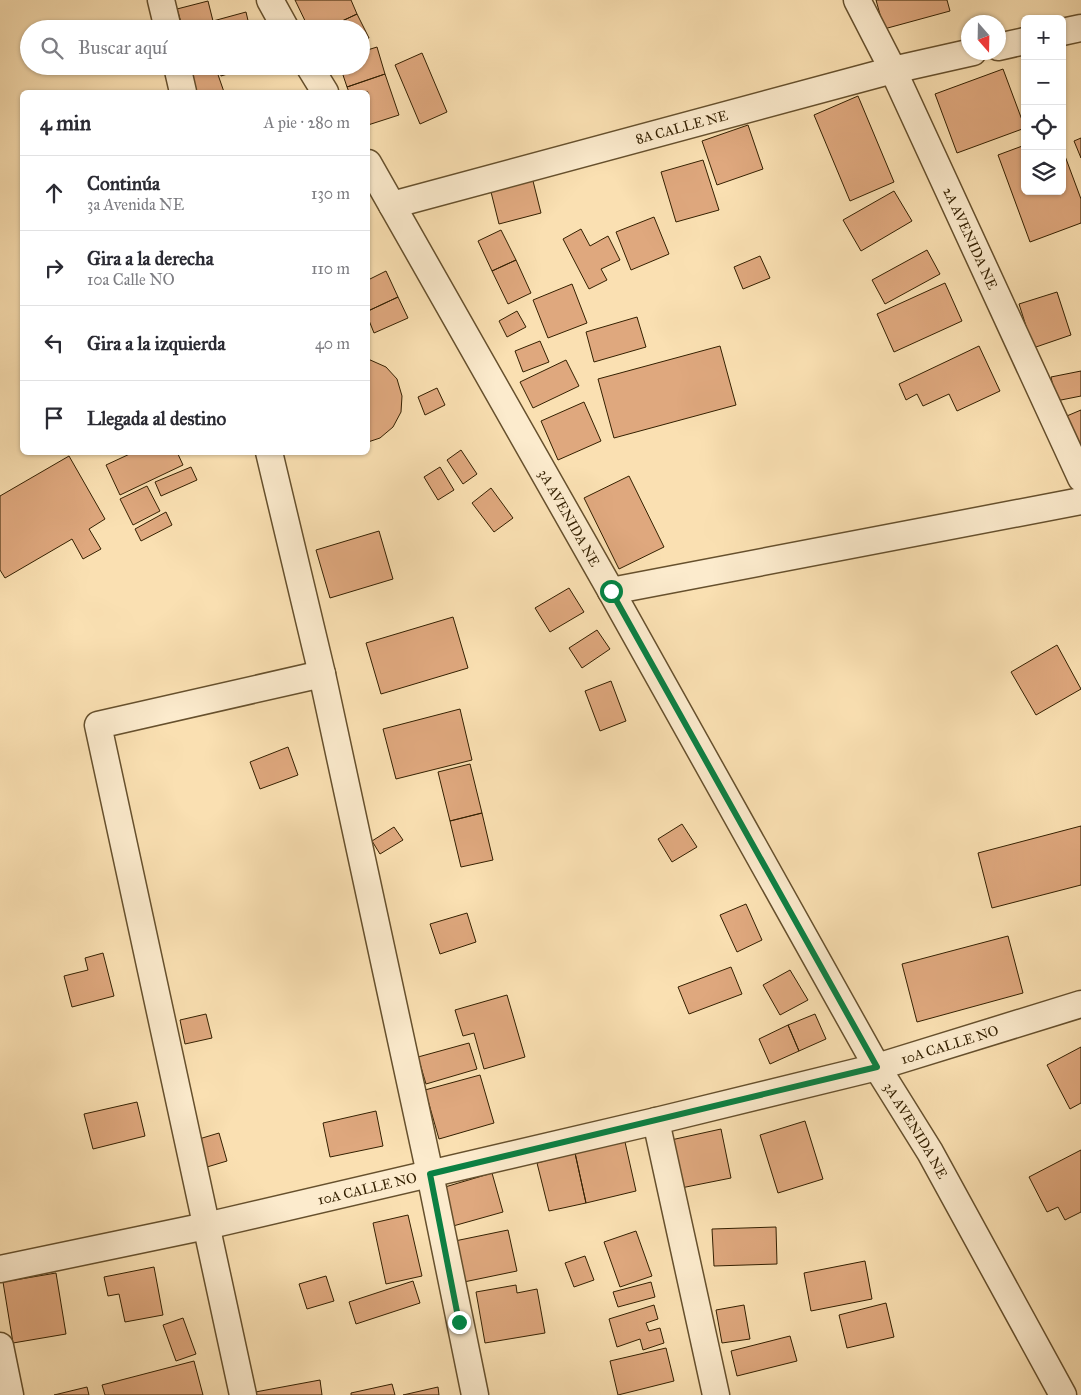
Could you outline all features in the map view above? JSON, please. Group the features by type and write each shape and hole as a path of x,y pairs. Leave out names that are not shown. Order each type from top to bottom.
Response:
{"street":[{"path":"161,0 166,20"},
{"path":"270,0 281,20"},
{"name":"2A AVENIDA NE","path":"857,0 892,70 1081,478"},
{"path":"1066,31 1081,28"},
{"path":"1006,45 1021,42"},
{"name":"8A CALLE NE","path":"392,205 892,70 961,55"},
{"path":"179,75 183,90"},
{"path":"315,75 324,90"},
{"name":"3A AVENIDA NE","path":"370,166 611,591 877,1067 930,1152 1063,1395"},
{"path":"270,455 322,674 430,1174 475,1395"},
{"path":"611,591 1081,501"},
{"path":"243,1395 98,725 322,674"},
{"name":"10A CALLE NO","path":"0,1270 206,1226 656,1121 877,1067 1081,1004"},
{"path":"656,1121 716,1395"},
{"path":"0,1346 10,1395"}],"building":[{"path":"295,0 351,0 357,14 344,20 305,20"},
{"path":"876,0 947,0 950,11 884,29"},
{"path":"208,1 213,20 180,20 177,9"},
{"path":"246,12 248,20 217,20"},
{"path":"357,14 360,20 344,20"},
{"path":"377,47 385,74 347,87 343,75 370,75 370,49"},
{"path":"422,53 447,112 420,124 395,65"},
{"path":"1003,69 1021,117 1021,129 957,153 935,94"},
{"path":"385,74 399,115 370,124 370,90 348,90 347,87"},
{"path":"190,75 218,75 223,90 195,90"},
{"path":"858,96 894,182 850,201 814,115"},
{"path":"748,125 763,169 717,185 702,141"},
{"path":"1081,138 1081,158 1074,141"},
{"path":"1021,146 1021,195 1066,195 1066,159 1081,199 1081,223 1030,242 998,155"},
{"path":"703,160 719,210 676,222 661,172"},
{"path":"532,177 541,213 499,224 490,188"},
{"path":"894,191 912,221 861,251 843,220"},
{"path":"654,217 669,254 631,270 616,232"},
{"path":"581,229 590,246 608,236 620,260 601,269 607,280 589,289 563,239"},
{"path":"501,230 516,260 492,271 478,241"},
{"path":"927,250 940,274 885,304 872,280"},
{"path":"760,256 770,278 743,289 734,267"},
{"path":"516,260 531,293 508,304 492,271"},
{"path":"386,271 398,297 370,310 370,279"},
{"path":"945,283 962,321 894,352 877,314"},
{"path":"572,284 587,323 548,338 533,300"},
{"path":"1057,292 1071,335 1033,348 1019,304"},
{"path":"398,297 408,318 374,333 370,323 370,310"},
{"path":"517,311 526,327 507,337 499,321"},
{"path":"637,317 646,347 594,362 586,332"},
{"path":"540,341 549,362 523,372 515,351"},
{"path":"720,346 736,405 614,438 598,379"},
{"path":"979,346 1000,391 957,411 949,394 923,406 917,394 906,400 899,384"},
{"path":"370,360 386,367 397,379 402,396 401,412 393,427 380,438 370,441"},
{"path":"566,360 579,386 533,408 520,382"},
{"path":"1081,371 1081,396 1056,401 1051,377"},
{"path":"437,388 445,405 425,415 418,397"},
{"path":"584,402 601,441 558,460 541,421"},
{"path":"1081,410 1081,457 1062,418"},
{"path":"461,450 477,474 463,484 447,460"},
{"path":"128,455 178,455 183,465 120,495 106,465"},
{"path":"69,456 105,519 89,529 101,549 83,559 72,539 5,578 0,570 0,496"},
{"path":"191,467 197,480 161,496 155,482"},
{"path":"440,467 454,490 438,500 424,477"},
{"path":"629,476 664,547 619,569 584,498"},
{"path":"147,486 160,511 133,525 120,499"},
{"path":"491,488 513,518 494,532 472,503"},
{"path":"166,512 172,525 141,541 135,529"},
{"path":"379,531 393,579 330,598 316,550"},
{"path":"569,588 584,612 550,632 535,608"},
{"path":"453,617 468,668 381,694 366,643"},
{"path":"597,630 610,649 582,668 569,648"},
{"path":"1057,645 1081,689 1036,715 1011,672"},
{"path":"611,681 626,721 600,731 585,691"},
{"path":"460,709 472,760 396,779 383,729"},
{"path":"288,747 298,775 260,789 250,762"},
{"path":"470,764 482,813 450,821 438,772"},
{"path":"482,813 493,860 461,867 450,821"},
{"path":"682,824 697,847 672,862 658,839"},
{"path":"1081,826 1081,885 992,908 978,853"},
{"path":"394,827 403,840 380,854 372,841"},
{"path":"746,904 762,940 737,952 720,915"},
{"path":"467,913 476,942 440,954 430,924"},
{"path":"1008,936 1023,993 917,1022 902,964"},
{"path":"103,953 114,996 72,1007 64,976 88,970 85,958"},
{"path":"731,967 742,994 689,1014 678,987"},
{"path":"790,970 808,1000 780,1015 763,985"},
{"path":"507,995 525,1057 484,1069 474,1033 463,1036 455,1010"},
{"path":"206,1014 212,1038 185,1044 180,1020"},
{"path":"815,1014 826,1039 799,1051 788,1025"},
{"path":"788,1025 799,1051 770,1064 759,1039"},
{"path":"469,1043 477,1069 426,1084 418,1057"},
{"path":"1081,1047 1081,1103 1070,1109 1047,1065"},
{"path":"480,1075 494,1123 439,1139 425,1090"},
{"path":"137,1102 145,1136 93,1149 84,1114"},
{"path":"376,1111 383,1146 330,1157 323,1123"},
{"path":"805,1121 823,1179 778,1193 760,1135"},
{"path":"721,1129 731,1178 681,1188 671,1140"},
{"path":"219,1133 227,1161 197,1170 189,1142"},
{"path":"625,1142 636,1191 586,1203 575,1153"},
{"path":"1081,1150 1081,1212 1065,1220 1058,1207 1047,1212 1029,1177"},
{"path":"575,1153 586,1203 549,1211 537,1163"},
{"path":"492,1173 503,1212 446,1228 435,1190"},
{"path":"408,1215 422,1276 386,1284 373,1223"},
{"path":"776,1227 777,1264 714,1266 712,1229"},
{"path":"508,1230 517,1271 459,1283 450,1242"},
{"path":"636,1231 652,1276 620,1287 604,1242"},
{"path":"585,1256 594,1280 574,1287 565,1263"},
{"path":"865,1261 872,1299 811,1311 804,1273"},
{"path":"154,1267 163,1315 125,1322 119,1294 108,1296 104,1277"},
{"path":"56,1273 66,1334 13,1343 3,1282"},
{"path":"326,1276 334,1301 307,1309 299,1284"},
{"path":"413,1281 420,1303 356,1324 349,1302"},
{"path":"651,1282 655,1297 618,1307 613,1292"},
{"path":"516,1285 517,1293 537,1289 545,1333 485,1343 476,1292"},
{"path":"886,1303 894,1337 847,1348 839,1315"},
{"path":"654,1305 658,1319 646,1323 649,1331 660,1328 664,1343 643,1350 640,1339 617,1347 609,1319"},
{"path":"744,1305 750,1339 722,1343 716,1310"},
{"path":"183,1318 196,1354 176,1361 163,1325"},
{"path":"790,1336 797,1361 737,1376 731,1351"},
{"path":"666,1348 674,1381 618,1395 610,1361"},
{"path":"194,1361 203,1395 105,1395 102,1385"},
{"path":"320,1380 322,1395 251,1395 250,1393"},
{"path":"392,1384 395,1395 351,1395 351,1393"},
{"path":"87,1387 89,1395 54,1395"},
{"path":"438,1387 439,1395 403,1395"}],"route":[{"path":"459,1322 430,1174 877,1067 611,591"}]}
